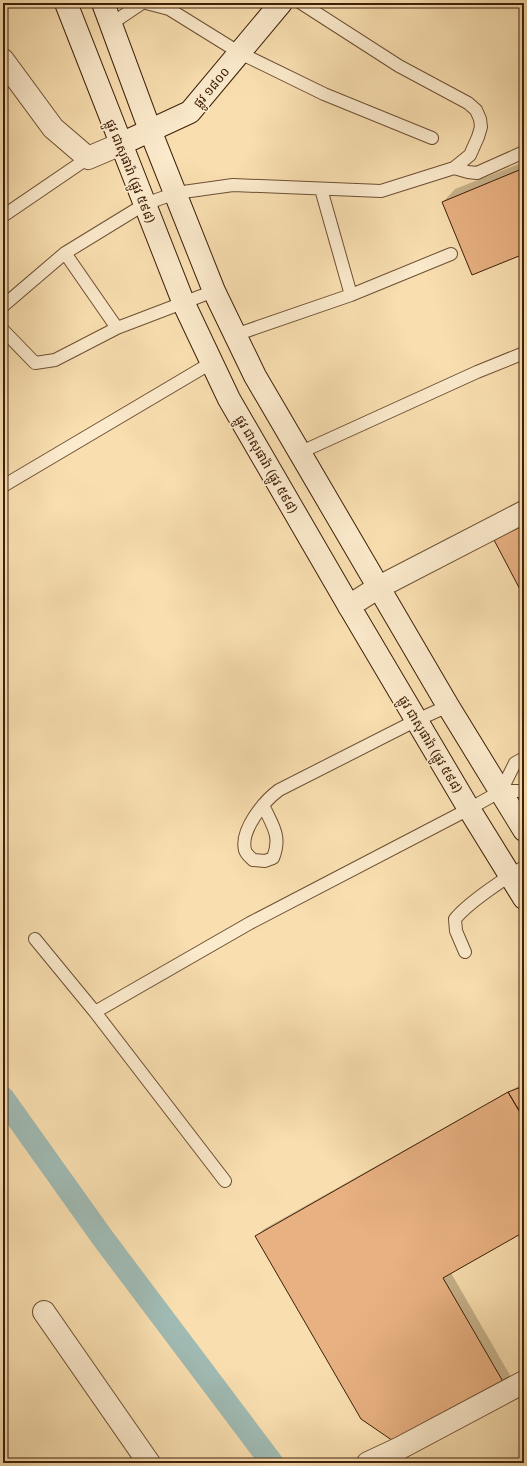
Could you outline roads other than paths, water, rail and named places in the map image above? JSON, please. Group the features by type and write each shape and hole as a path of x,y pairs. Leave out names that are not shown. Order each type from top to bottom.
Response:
{"main road":[{"name":"ផ្លូវ ជាសុផារ៉ា (ផ្លូវ ៥៩៨)","path":"66,3 184,304 229,400 469,809 517,871 524,898"},
{"path":"103,3 150,130 214,291 255,376 448,706 524,830"},
{"name":"ផ្លូវ ១៨០០","path":"88,158 190,112 281,3"},
{"path":"3,60 53,128 88,158"},
{"path":"349,606 379,587 524,512"},
{"path":"44,1312 149,1463"},
{"path":"368,1463 400,1448 524,1382"}],"lane":[{"path":"111,24 142,3"},
{"path":"146,3 171,6 240,53 324,94 432,138"},
{"path":"3,306 65,253 145,204 176,193 233,185 381,191 454,168 470,155 481,127 480,119 476,110 468,103 399,66 301,3"},
{"path":"454,168 477,173 524,152"},
{"path":"3,216 88,158"},
{"path":"321,188 351,296"},
{"path":"65,253 117,328"},
{"path":"235,335 351,296 451,254"},
{"path":"3,330 36,363 55,360 117,328 184,304 214,291"},
{"path":"299,453 477,372 524,354"},
{"path":"3,486 211,363"},
{"path":"263,805 270,796 279,790 416,720 448,706"},
{"path":"501,791 515,763 524,758"},
{"path":"95,1012 250,923 501,791 524,791"},
{"path":"465,952 456,931 455,920 462,912 517,871"},
{"path":"35,939 95,1012 225,1180"}],"waterway":[{"path":"3,1098 102,1237 272,1463"}]}
